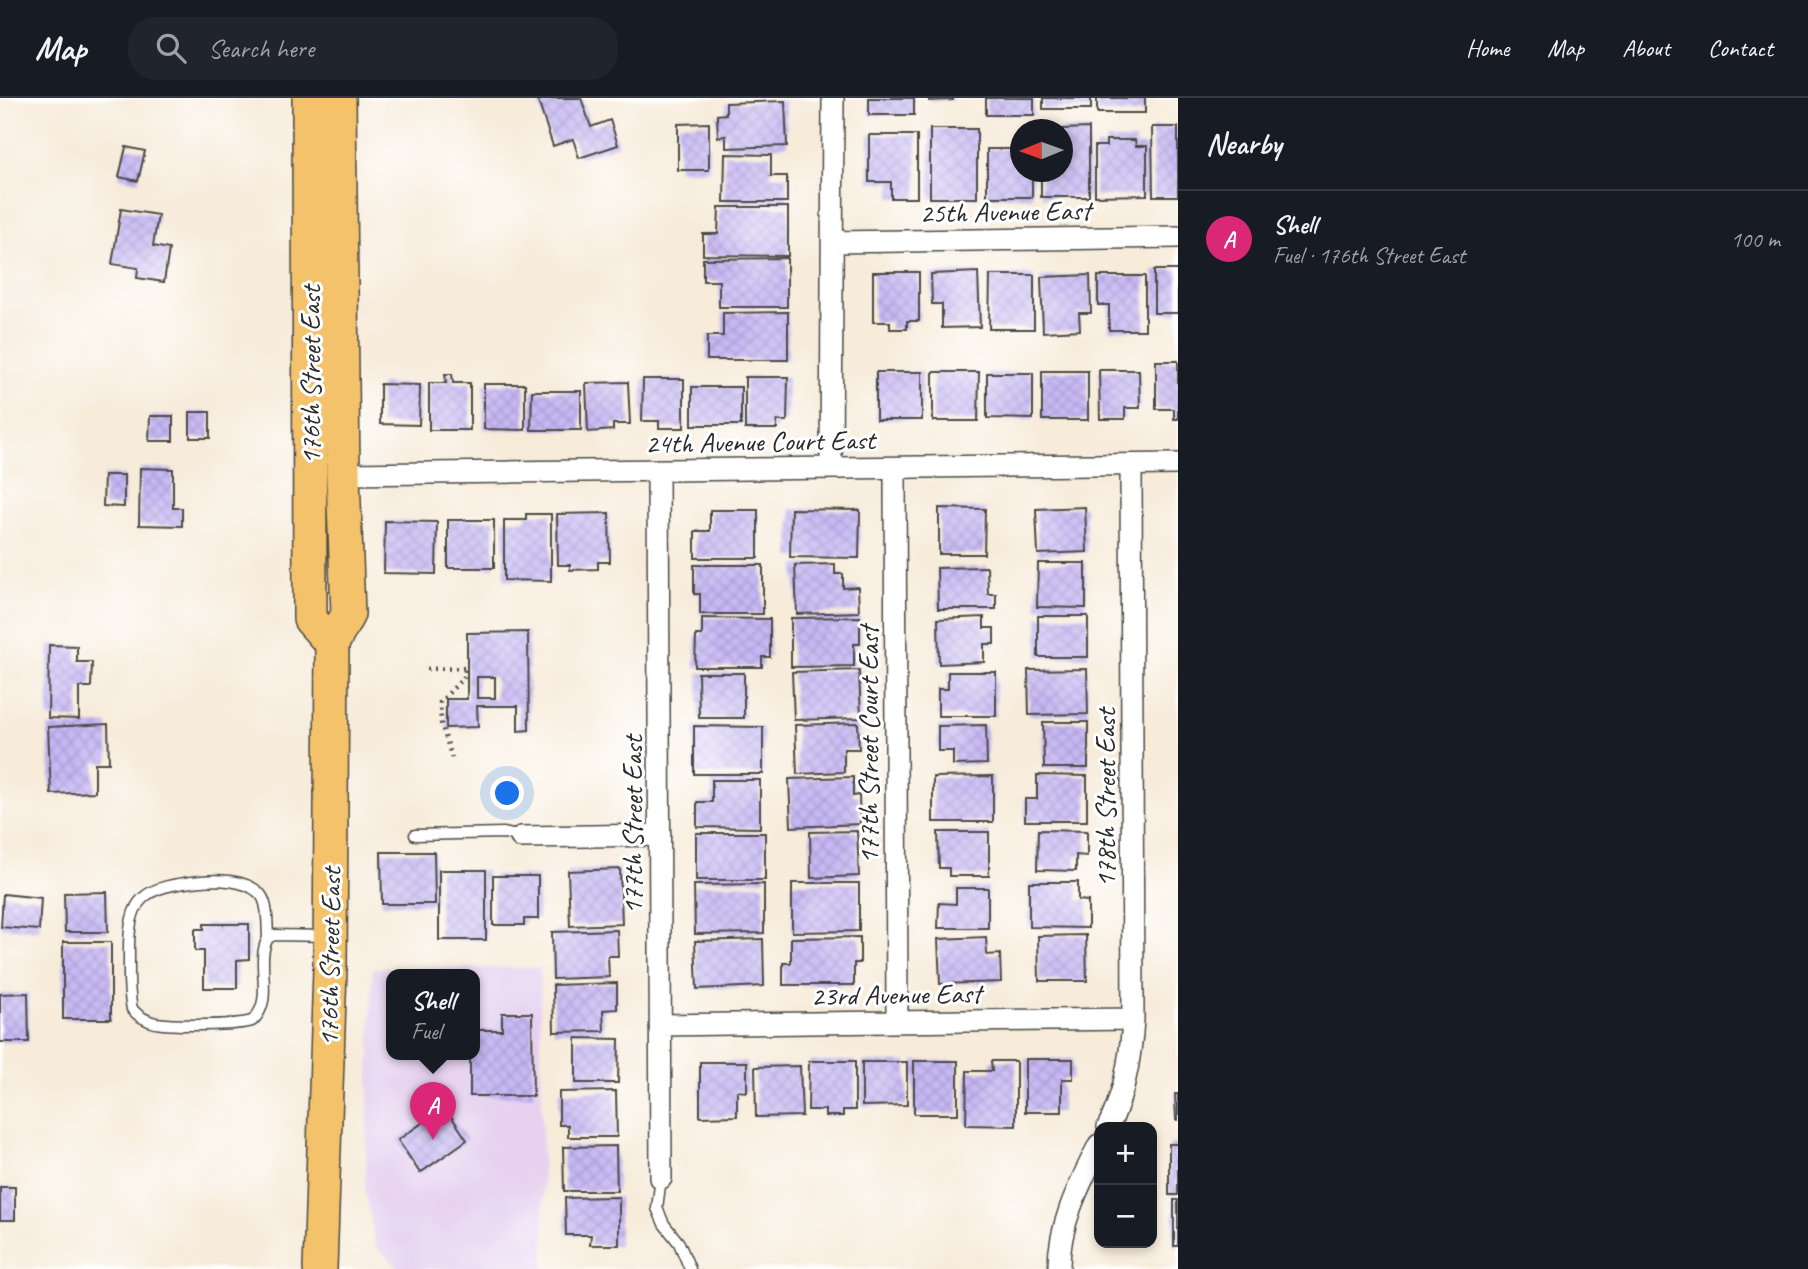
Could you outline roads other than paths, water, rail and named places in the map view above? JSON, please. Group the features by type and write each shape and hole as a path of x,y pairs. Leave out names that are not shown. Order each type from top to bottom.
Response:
{"main road":[{"name":"176th Street East","path":"309,98 310,619 332,644"},
{"name":"176th Street East","path":"320,1269 330,936 332,644 348,614 343,474 339,98"}],"street":[{"path":"831,468 832,98"},
{"name":"25th Avenue East","path":"833,242 1178,237"},
{"name":"24th Avenue Court East","path":"343,474 1178,464"},
{"name":"178th Street East","path":"1110,1122 1124,1084 1133,1019 1131,465"},
{"name":"177th Street Court East","path":"895,468 897,1022"},
{"name":"177th Street East","path":"658,471 661,1178"},
{"path":"521,838 660,835"},
{"name":"23rd Avenue East","path":"660,1025 1133,1019"},
{"path":"1059,1269 1067,1220 1094,1155"}],"lane":[{"path":"415,835 504,833 521,838"},
{"path":"268,938 263,899 259,892 247,886 206,880 176,884 151,892 135,906 130,919 132,1009 156,1023 216,1024 252,1021 262,1009 264,949 268,938 274,935 330,936"},
{"path":"661,1178 657,1208 664,1224 679,1244 690,1269"}],"place":[{"name":"Shell","path":"433,1140"}]}
